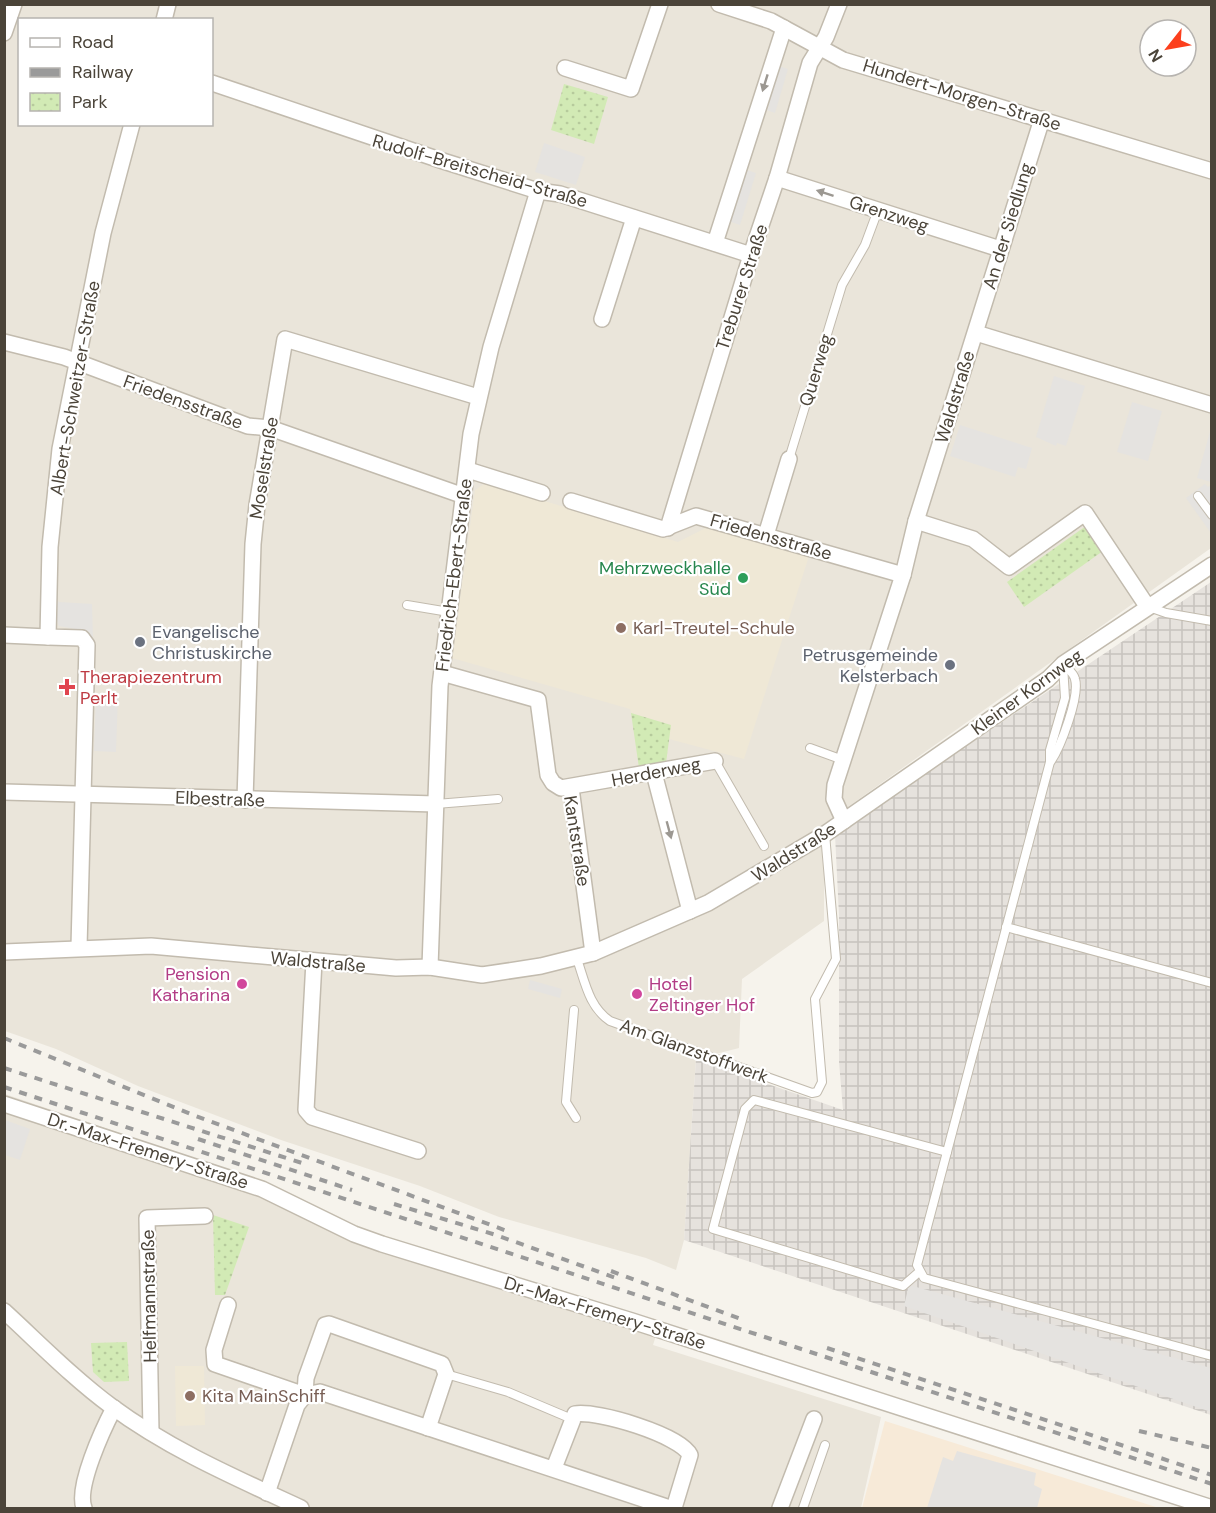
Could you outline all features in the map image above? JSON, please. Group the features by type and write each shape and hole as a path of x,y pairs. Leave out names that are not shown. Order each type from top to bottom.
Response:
{"street":[{"path":"9,26 14,4"},
{"path":"565,68 631,89 660,4"},
{"name":"Hundert-Morgen-Straße","path":"718,4 784,28 858,65 1212,171"},
{"name":"Treburer Straße","path":"668,528 751,255 777,178 810,63 818,46 826,37 839,4"},
{"path":"715,243 784,28"},
{"name":"Rudolf-Breitscheid-Straße","path":"213,83 342,126 360,135 538,191 560,194 751,255"},
{"name":"An der Siedlung","path":"975,333 1042,119"},
{"name":"Albert-Schweitzer-Straße","path":"48,637 53,516 60,449 103,233 131,126"},
{"name":"Grenzweg","path":"777,178 1000,249"},
{"name":"Friedrich-Ebert-Straße","path":"430,967 442,673 464,496 478,397 538,191"},
{"path":"602,319 634,218"},
{"name":"Waldstraße","path":"4,952 64,951 79,947 187,948 405,969 430,967 482,975 577,959 690,911 744,884 844,821 833,792 903,575 916,521 975,333 1212,405"},
{"name":"Moselstraße","path":"245,800 253,544 285,339 478,397"},
{"name":"Friedensstraße","path":"4,342 77,362 248,426 270,428 464,496"},
{"name":"Querweg","path":"766,535 789,459"},
{"path":"468,470 542,493"},
{"path":"571,501 652,527 668,528"},
{"path":"916,521 974,539 1009,567 1084,513 1147,606"},
{"name":"Friedensstraße","path":"668,528 696,516 903,575"},
{"name":"Kleiner Kornweg","path":"844,821 1048,679 1063,664 1147,606 1212,565"},
{"path":"4,635 82,638 87,645 79,947"},
{"name":"Kantstraße","path":"442,673 538,700 548,775 553,783 561,788 572,788 593,953"},
{"name":"Herderweg","path":"572,788 715,761"},
{"path":"654,773 690,911"},
{"name":"Elbestraße","path":"4,792 436,804"},
{"path":"314,961 306,1110 312,1117 418,1151"},
{"name":"Dr.-Max-Fremery-Straße","path":"4,1104 261,1189 354,1234 382,1244 644,1324 1212,1508"},
{"name":"Helfmannstraße","path":"151,1432 147,1218 205,1216"},
{"path":"228,1305 214,1350 215,1364 305,1395 320,1392 672,1509 690,1455 679,1443 630,1424 587,1412 575,1414 572,1419 554,1468"},
{"path":"4,1311 90,1390 114,1408 198,1460 301,1509"},
{"path":"267,1493 297,1405 305,1395 306,1378 325,1325 329,1324 442,1364 446,1374 428,1428"},
{"path":"84,1509 82,1492 97,1444 114,1408"},
{"path":"780,1509 816,1446 814,1419"}],"lane":[{"name":"Querweg","path":"789,459 842,285 865,245 878,210"},
{"path":"1198,496 1212,515"},
{"path":"407,605 449,612"},
{"path":"1147,606 1166,613 1212,621"},
{"path":"1050,762 1050,750 1065,698 1063,664"},
{"path":"947,1152 754,1100 745,1110 713,1229 903,1286 919,1272 919,1256 947,1152 1050,762 1067,722 1076,685 1075,676 1063,664"},
{"path":"810,748 843,760"},
{"name":"Herderweg","path":"715,761 764,846"},
{"path":"436,804 498,799"},
{"name":"Am Glanzstoffwerk","path":"577,959 591,1002 600,1014 610,1021 812,1093 822,1088 814,999 836,959 825,834"},
{"path":"1006,927 1212,983"},
{"path":"574,1010 567,1102 576,1118"},
{"path":"919,1272 932,1281 1212,1356"},
{"path":"446,1374 508,1392 572,1419"},
{"path":"803,1509 816,1446"}],"shaded area":[{"path":"4,5 1211,5 1211,548 824,824 824,921 742,979 739,1048 696,1059 684,1240 676,1270 646,1258 499,1217 420,1186 281,1140 138,1086 56,1049 5,1031"},
{"path":"776,65 788,69 775,113 763,109"},
{"path":"544,143 585,157 576,185 535,172"},
{"path":"744,169 756,173 740,225 728,221"},
{"path":"1054,376 1085,386 1066,446 1057,443 1056,446 1036,437"},
{"path":"1132,402 1162,411 1148,461 1117,452"},
{"path":"960,425 1032,448 1026,469 1018,467 1015,477 950,456"},
{"path":"1211,428 1212,482 1197,478"},
{"name":"Karl-Treutel-Schule","path":"486,483 678,542 706,528 809,556 744,759 669,739 670,725 631,713 630,709 452,658 475,490"},
{"path":"1205,484 1208,487 1211,485 1211,533 1186,498"},
{"path":"1211,582 1211,1415 684,1240 696,1059 843,1110 839,1062 839,916 835,834"},
{"path":"55,597 59,602 92,604 93,640 86,631 59,626 55,617"},
{"path":"96,695 118,696 116,752 94,751"},
{"path":"530,980 562,989 560,998 528,989"},
{"path":"5,1094 246,1176 376,1236 660,1323 653,1345 881,1417 861,1508 5,1508"},
{"path":"5,1120 30,1129 20,1160 5,1155"},
{"path":"909,1285 1211,1368 1211,1412 904,1306"},
{"name":"Kita MainSchiff","path":"175,1366 204,1366 205,1425 176,1426"},
{"path":"885,1421 1159,1508 862,1508"},
{"path":"957,1451 1036,1473 1034,1485 1042,1489 1037,1508 927,1508 943,1457 953,1461"}],"green space":[{"path":"564,84 608,97 594,144 551,130"},
{"path":"1086,526 1103,551 1024,607 1007,582"},
{"path":"631,713 671,725 666,763 639,768"},
{"path":"213,1215 249,1227 225,1295 215,1295"},
{"path":"127,1342 129,1381 104,1382 93,1372 91,1343"}],"railway":[{"path":"4,1038 193,1115 507,1231"},
{"path":"4,1068 302,1163"},
{"path":"4,1087 1212,1484"},
{"path":"198,1139 352,1190"},
{"path":"394,1204 496,1235 616,1278"},
{"path":"611,1271 746,1321"},
{"path":"827,1348 1212,1475"},
{"path":"1139,1431 1212,1448"}],"place":[{"name":"Mehrzweckhalle Süd","path":"743,578"},
{"name":"Karl-Treutel-Schule","path":"621,628"},
{"name":"Evangelische Christuskirche","path":"140,642"},
{"name":"Petrusgemeinde Kelsterbach","path":"950,665"},
{"name":"Therapiezentrum Perlt","path":"67,687"},
{"name":"Pension Katharina","path":"242,984"},
{"name":"Hotel Zeltinger Hof","path":"637,994"},
{"name":"Kita MainSchiff","path":"190,1396"}]}
